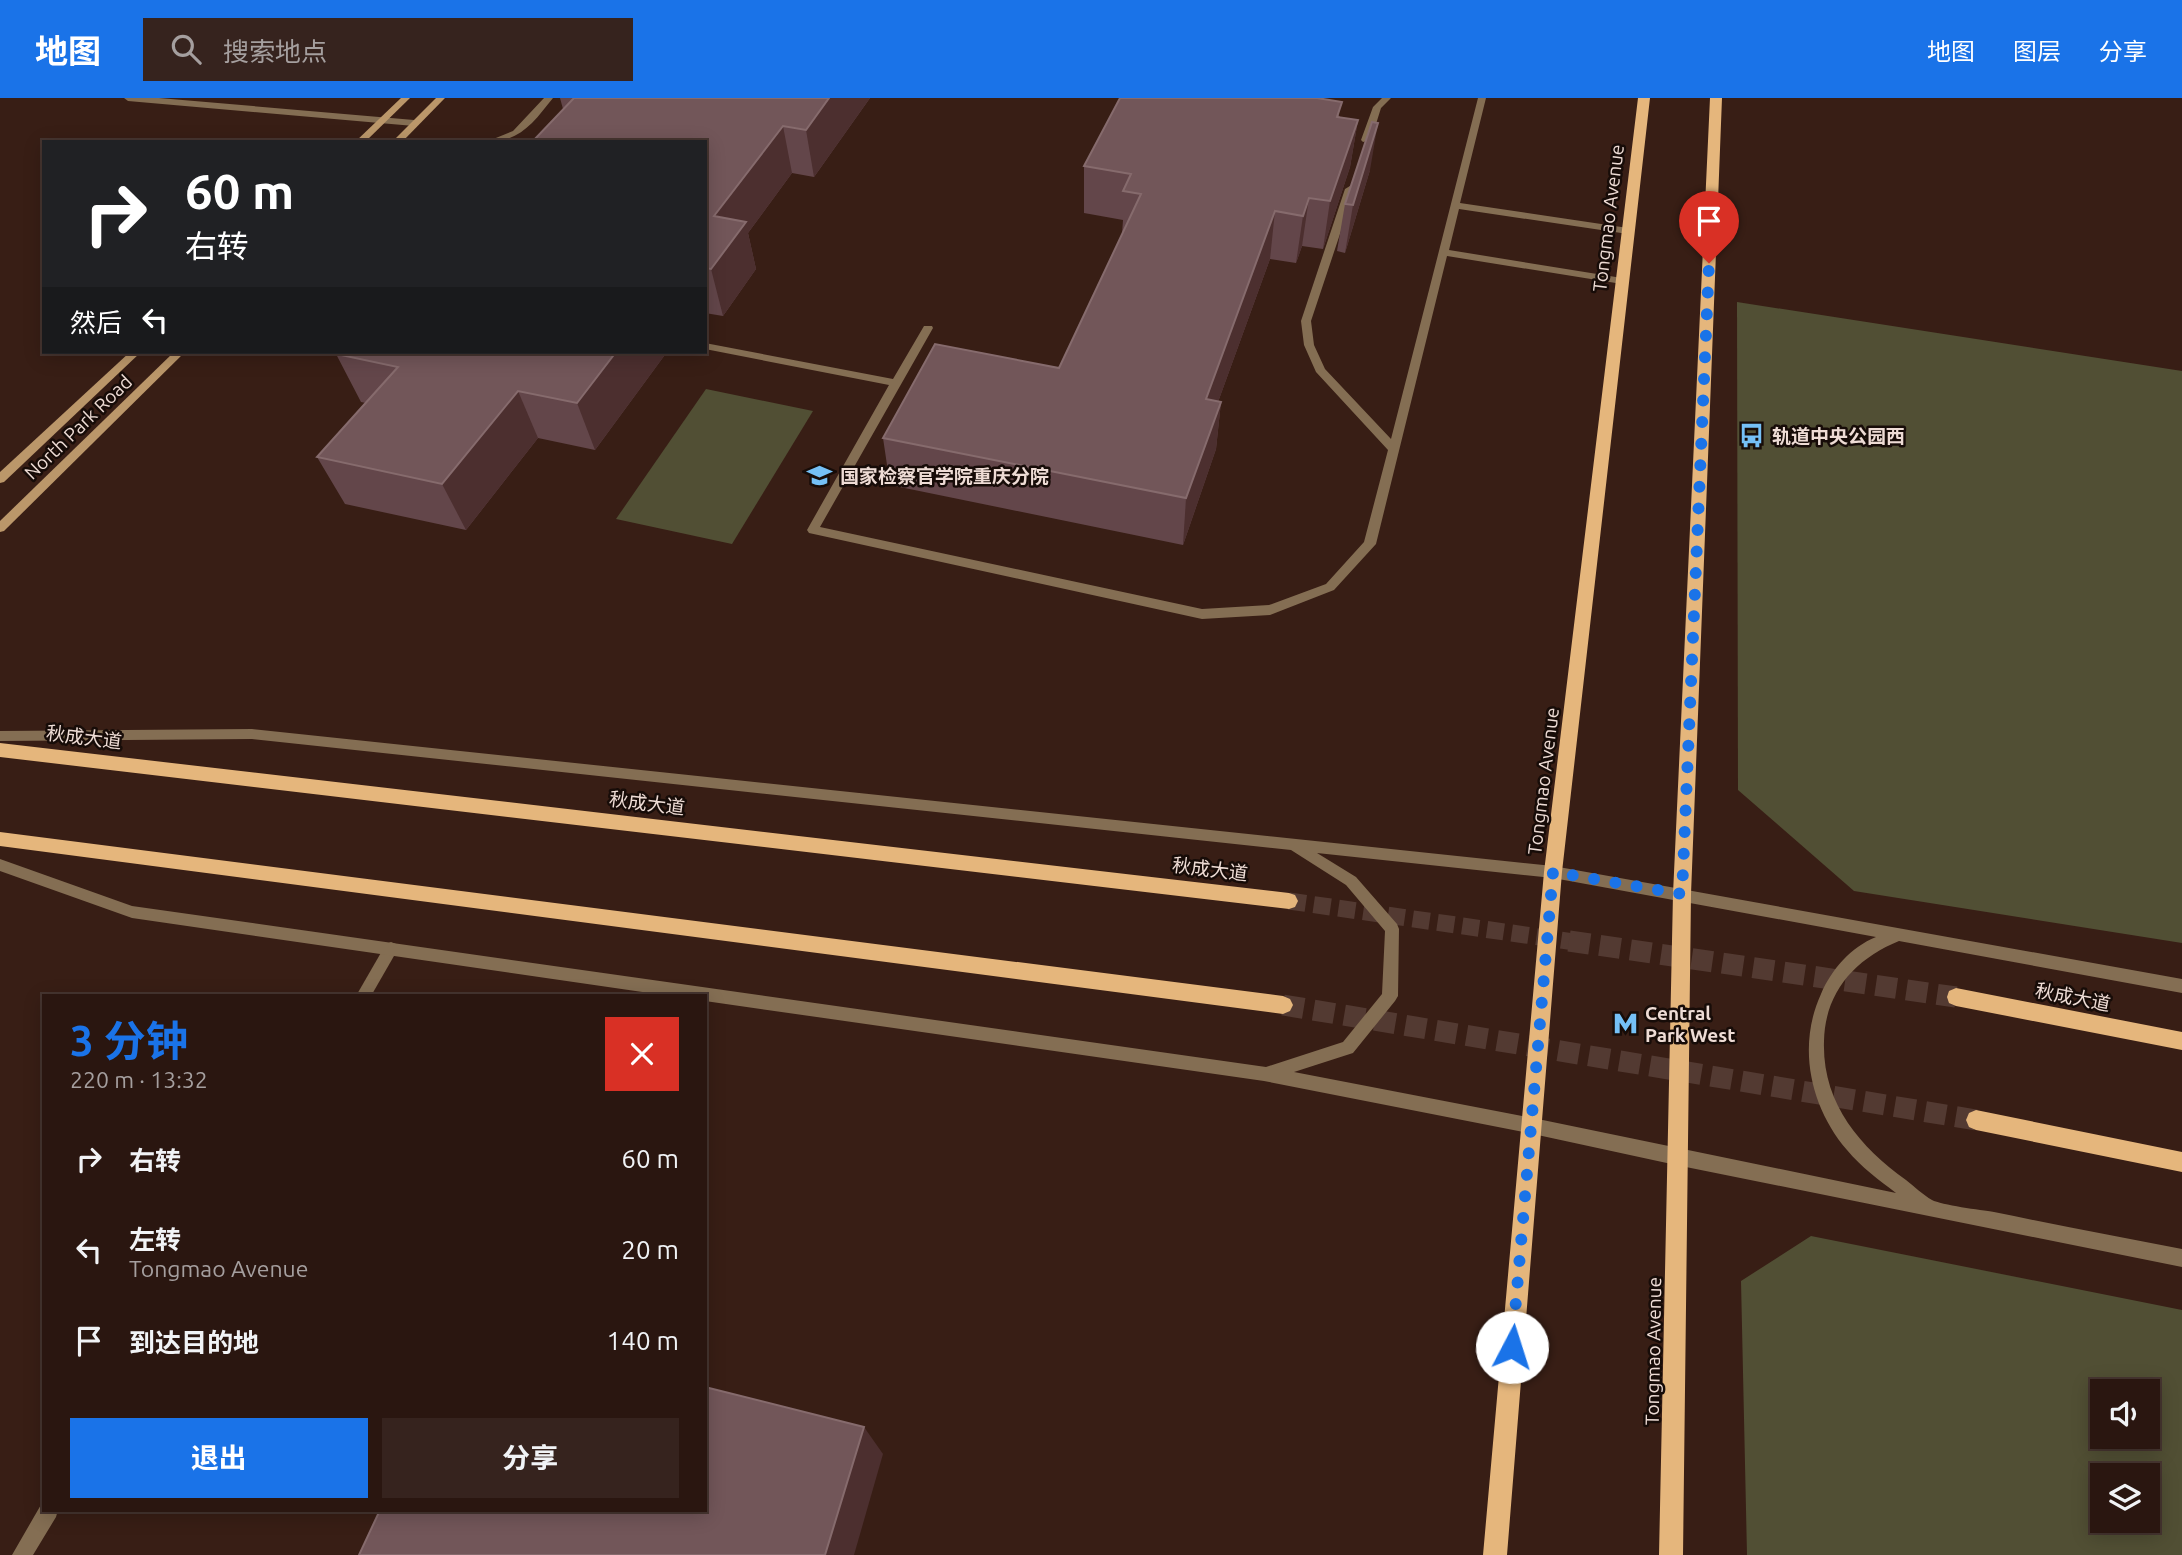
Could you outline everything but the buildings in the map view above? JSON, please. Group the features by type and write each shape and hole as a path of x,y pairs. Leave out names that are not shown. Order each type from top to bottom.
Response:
{"main road":[{"path":"361,140 405,98"},
{"path":"398,140 441,98"},
{"name":"Tongmao Avenue","path":"1495,1555 1553,872 1644,98"},
{"name":"Tongmao Avenue","path":"1671,1555 1682,894 1716,98"},
{"name":"North Park Road","path":"0,479 134,354"},
{"name":"North Park Road","path":"0,528 178,354"},
{"name":"秋成大道","path":"0,750 1289,901"},
{"path":"0,839 1283,1004"},
{"name":"秋成大道","path":"1956,997 2182,1041"},
{"path":"1976,1120 2182,1163"}],"street":[{"path":"128,98 414,124"},
{"path":"496,140 516,133 549,98"},
{"path":"1361,158 1377,107 1387,98"},
{"path":"928,328 813,530 1202,614 1270,610 1330,587 1370,544 1482,98"},
{"path":"1352,183 1306,321 1309,345 1320,370 1394,449"},
{"path":"1455,205 1628,231"},
{"path":"1443,252 1622,281"},
{"path":"707,346 896,383"},
{"path":"0,736 252,734 1553,872 2182,986"},
{"path":"1264,1074 1348,1048 1390,996 1392,929 1351,881 1293,845"},
{"path":"0,865 132,912 705,994"},
{"path":"1899,934 1862,951 1826,992 1814,1027 1819,1080 1836,1122 1871,1164 1930,1208"},
{"path":"364,994 391,949"},
{"path":"707,994 1264,1074 2182,1258"},
{"path":"22,1555 48,1512"}],"shaded area":[{"path":"1737,302 2182,371 2182,943 1854,891 1738,790"},
{"path":"706,389 813,411 732,544 616,519"},
{"path":"1811,1236 2182,1310 2182,1555 1747,1555 1741,1281"}],"tunnel":[{"path":"1289,901 1581,943"},
{"path":"1569,941 1956,997"},
{"path":"1283,1005 1976,1120"}],"place":[{"name":"轨道中央公园西","path":"1752,436"},
{"name":"国家检察官学院重庆分院","path":"820,476"},
{"name":"Central Park West","path":"1625,1024"}],"route":[{"path":"1512,1347 1553,872 1682,894 1709,263"}]}
